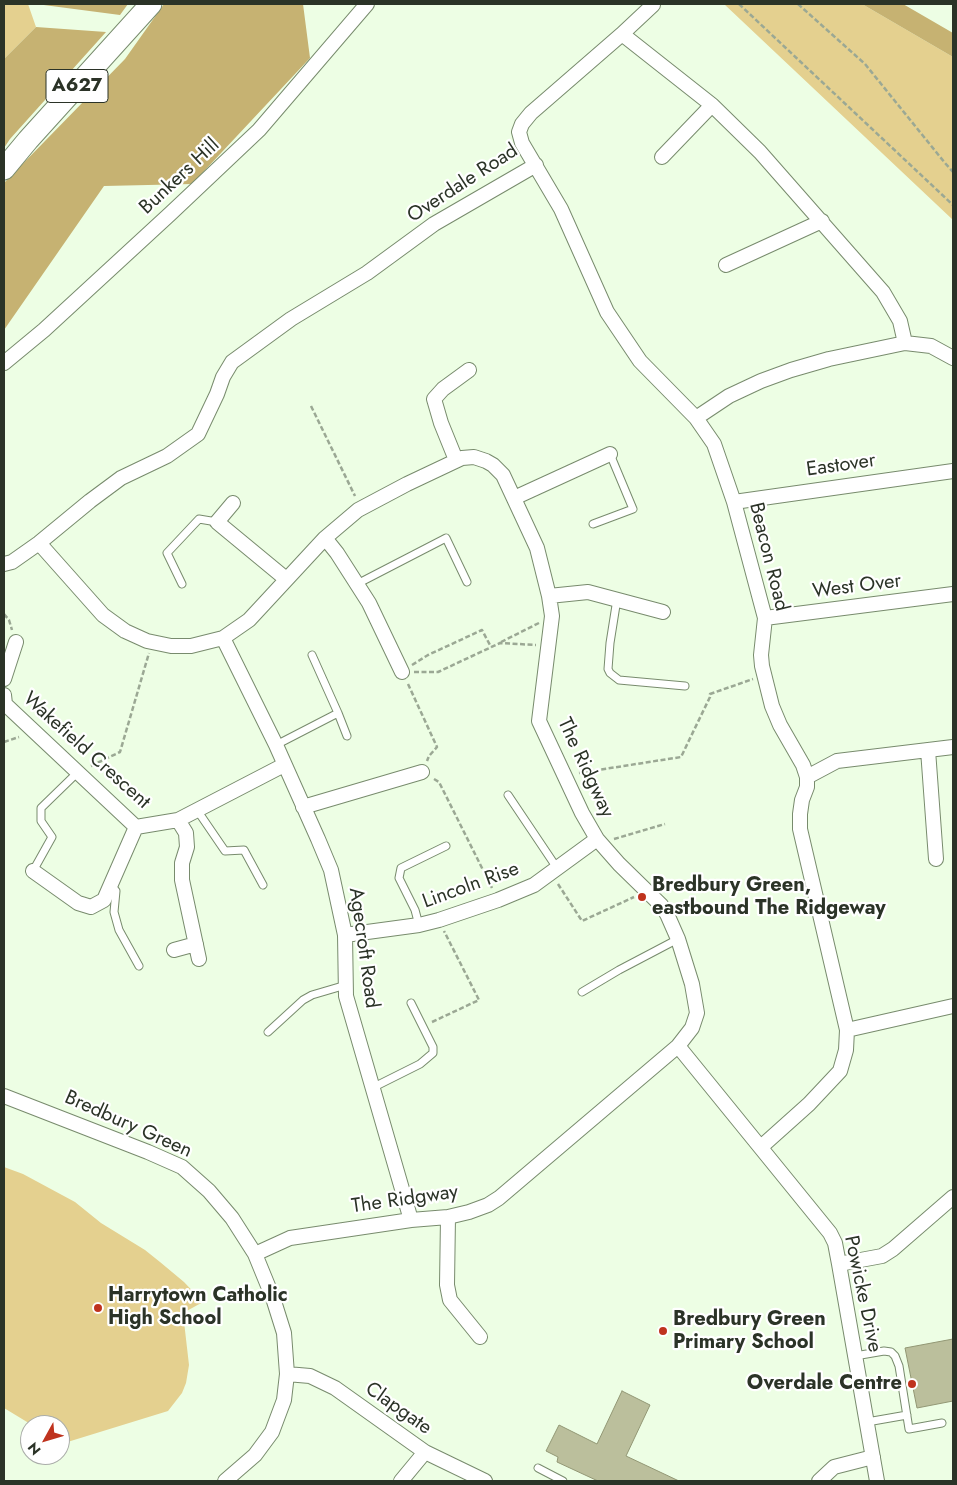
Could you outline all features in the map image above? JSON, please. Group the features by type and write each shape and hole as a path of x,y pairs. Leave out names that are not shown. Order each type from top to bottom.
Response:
{"main road":[{"name":"A627","path":"4,169 34,133 151,4"}],"street":[{"name":"Bunkers Hill","path":"4,363 44,330 259,130 367,4"},
{"name":"Overdale Road","path":"4,564 12,562 39,543 121,478 167,456 198,434 223,377 232,362 291,319 366,273 434,224 536,164 522,144 519,132 522,124 536,108 653,5"},
{"path":"622,34 712,105 760,152 883,292 900,320 905,343"},
{"path":"662,156 712,105"},
{"name":"Beacon Road","path":"536,164 561,209 607,312 623,338 640,361 696,418 714,444 734,502 765,618 761,655 772,706 780,725 803,764 807,777"},
{"path":"726,265 822,221"},
{"path":"696,418 729,396 791,370 829,359 905,343 931,346 953,358"},
{"path":"456,460 434,399 454,380 469,370"},
{"path":"514,498 610,454"},
{"name":"The Ridgway","path":"39,543 103,615 125,631 152,642 171,646 191,646 223,638 249,620 324,538 354,512 456,460 474,457 493,465 503,475 537,548 549,596 552,616 539,722 582,814 599,841 667,914 678,939 692,984 697,1013 692,1028 678,1046 505,1194 488,1205 448,1217 411,1220 290,1238 255,1254"},
{"name":"Eastover","path":"734,502 953,471"},
{"path":"233,503 217,522 286,579"},
{"path":"324,538 337,553 369,602 402,672"},
{"path":"549,596 588,592 663,612"},
{"name":"West Over","path":"765,618 953,594"},
{"name":"Agecroft Road","path":"223,638 276,745 331,870 345,935 346,996 411,1220"},
{"name":"Wakefield Crescent","path":"4,678 16,642"},
{"name":"Wakefield Crescent","path":"4,695 5,704 136,827 178,820 284,765"},
{"path":"761,1148 840,1071 846,1050 847,1030 800,829 800,814 802,800 807,787 807,777 837,761 953,747"},
{"path":"928,750 936,859"},
{"path":"304,807 422,772"},
{"path":"178,820 186,833 182,880 199,959"},
{"path":"34,871 78,903 91,907 104,900 136,827"},
{"name":"Lincoln Rise","path":"345,935 419,926 498,900 534,885 599,841"},
{"path":"174,950 196,944"},
{"path":"847,1030 953,1006"},
{"name":"Powicke Drive","path":"678,1046 830,1233 835,1243 877,1481"},
{"name":"Bredbury Green","path":"4,1096 148,1152 182,1168 209,1191 232,1218 255,1254 273,1298 284,1333 287,1374 284,1400 272,1432 255,1455 225,1481"},
{"path":"839,1264 882,1256 893,1249 953,1197"},
{"path":"448,1217 447,1285 450,1300 480,1337"},
{"name":"Clapgate","path":"287,1374 310,1376 335,1388 425,1452 486,1481"},
{"path":"401,1481 425,1452"},
{"path":"818,1481 834,1467 873,1458"}],"lane":[{"path":"593,524 633,509 610,454"},
{"path":"182,584 167,552 199,519 217,522"},
{"path":"357,584 446,538 467,582"},
{"path":"617,599 610,643 608,669 610,673 619,680 685,686"},
{"path":"312,655 338,713 346,736"},
{"path":"276,745 338,713"},
{"path":"34,871 52,837 41,821 41,808 77,773"},
{"path":"508,795 554,870"},
{"path":"197,810 225,851 244,850 263,885"},
{"path":"419,926 415,910 399,878 401,868 446,846"},
{"path":"111,885 116,891 114,912 119,930 139,966"},
{"path":"582,992 678,939"},
{"path":"268,1032 312,994 346,985"},
{"path":"372,1088 420,1064 433,1053 433,1047 411,1003"},
{"path":"854,1356 884,1350 891,1352 899,1366 910,1430 942,1423"},
{"path":"866,1422 907,1415"},
{"path":"538,1468 563,1481"}],"path":[{"path":"739,4 953,206"},
{"path":"798,4 865,64 953,172"},
{"path":"311,406 356,498 349,502 354,512"},
{"path":"4,614 9,620 16,642"},
{"path":"402,672 438,672 552,616"},
{"path":"402,672 428,655 482,630 491,647"},
{"path":"77,773 120,752 152,642"},
{"path":"500,643 548,646"},
{"path":"402,672 437,747 429,756 422,772 439,782 498,900"},
{"path":"565,780 578,773 681,758 710,694 764,676"},
{"path":"599,841 665,824"},
{"path":"554,870 582,921 647,891"},
{"path":"422,1026 479,1000 443,927"}],"shaded area":[{"path":"4,4 28,4 36,27 4,59"},
{"path":"36,4 128,4 120,15"},
{"path":"164,4 303,4 310,58 192,184 104,186 4,330 4,183 125,59"},
{"path":"724,4 862,4 953,57 953,220"},
{"path":"862,4 903,4 953,33 953,57"},
{"path":"36,27 106,32 4,148 4,59"},
{"name":"Harrytown Catholic High School","path":"4,1167 23,1174 75,1202 101,1223 145,1250 184,1282 203,1302 183,1313 189,1365 182,1393 168,1411 70,1441 70,1415 20,1415 20,1418 4,1408"}],"building":[{"path":"953,1339 953,1401 917,1408 905,1348"},
{"name":"Bredbury Green Primary School","path":"622,1391 650,1405 626,1456 679,1481 598,1481 557,1462 558,1457 546,1451 559,1425 597,1444"}],"place":[{"name":"Bredbury Green, eastbound The Ridgeway","path":"642,897"},
{"name":"Harrytown Catholic High School","path":"98,1308"},
{"name":"Bredbury Green Primary School","path":"663,1331"},
{"name":"Overdale Centre","path":"912,1384"}]}
